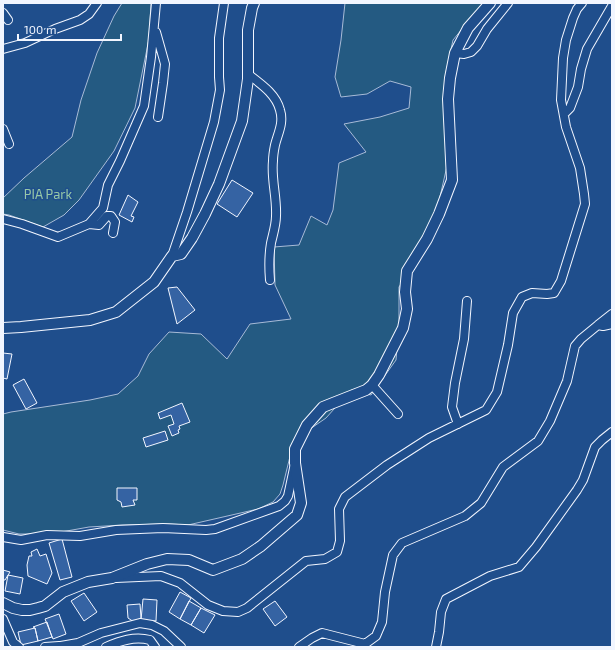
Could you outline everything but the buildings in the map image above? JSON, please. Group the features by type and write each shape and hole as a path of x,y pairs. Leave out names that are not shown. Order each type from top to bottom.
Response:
{"main road":[{"path":"3,328 90,320 116,312 154,282 172,256 181,254 192,238 219,184 242,121 248,79 248,30 254,3"},
{"path":"3,604 22,610 38,608 45,606 63,592 88,582 112,578 147,564 167,559 189,560 213,570 242,559 261,546 297,515 302,503 295,463 296,449 307,425 323,408 372,386 402,328 407,309 404,292 407,271 430,233 452,180 448,99 455,53 468,28 490,3"}],"street":[{"path":"3,49 25,43 55,29 80,20 89,14 97,3"},
{"path":"89,224 103,208 108,185 144,106 151,57 156,3"},
{"path":"172,256 214,122 220,90 219,38 224,3"},
{"path":"455,53 464,54 471,52 478,46 487,29 508,3"},
{"path":"112,578 161,576 180,584 208,605 223,611 238,612 247,608 306,561 325,559 336,552 340,541 339,509 345,497 387,465 429,438 486,410 497,392 508,345 513,313 522,297 532,293 554,293 561,281 584,204 580,168 566,127 561,100 563,58 566,40 573,18 577,9 582,3"},
{"path":"564,114 570,108 578,87 581,69 587,49 612,6"},
{"path":"3,13 8,20"},
{"path":"154,27 165,64 158,117"},
{"path":"248,74 267,88 278,102 281,110 282,120 274,147 273,161 276,215 271,244 270,280"},
{"path":"3,129 9,144"},
{"path":"3,219 58,237 89,224 99,224 107,216 111,216 115,222 113,233"},
{"path":"458,424 452,407 455,383 464,339 468,301"},
{"path":"299,647 322,633 365,644 376,636 382,622 385,592 393,555 402,543 465,516 480,503 503,467 538,441 550,421 567,381 575,346 581,339 612,314"},
{"path":"598,325 603,326 612,324"},
{"path":"372,386 398,414"},
{"path":"436,647 440,632 442,612 446,599 490,576 519,567 536,547 577,490 595,448 612,432"},
{"path":"3,537 21,540 48,535 80,536 116,530 163,528 215,529 279,506 288,496 295,463"},
{"path":"3,619 13,642 19,647"},
{"path":"55,647 68,646 101,633 140,624 152,625 164,631 181,647"},
{"path":"106,647 118,641 141,638 150,640 155,647"},
{"path":"45,647 68,646"}],"green space":[{"name":"PIA Park","path":"122,3 151,3 149,39 135,108 114,151 79,200 64,215 43,227 3,214 3,198 72,137 81,100 97,53 114,16"},
{"path":"345,3 487,3 453,40 446,72 447,166 429,245 421,254 399,287 399,324 396,360 371,395 351,390 326,418 294,440 280,494 273,502 258,509 188,525 122,525 89,527 61,532 35,534 19,534 3,530 3,414 118,394 138,376 149,354 169,332 201,334 227,359 250,324 291,319 275,285 274,247 299,245 311,216 327,225 333,210 339,163 366,152 344,124 380,117 409,108 411,87 390,81 367,94 341,97 335,77"}]}
